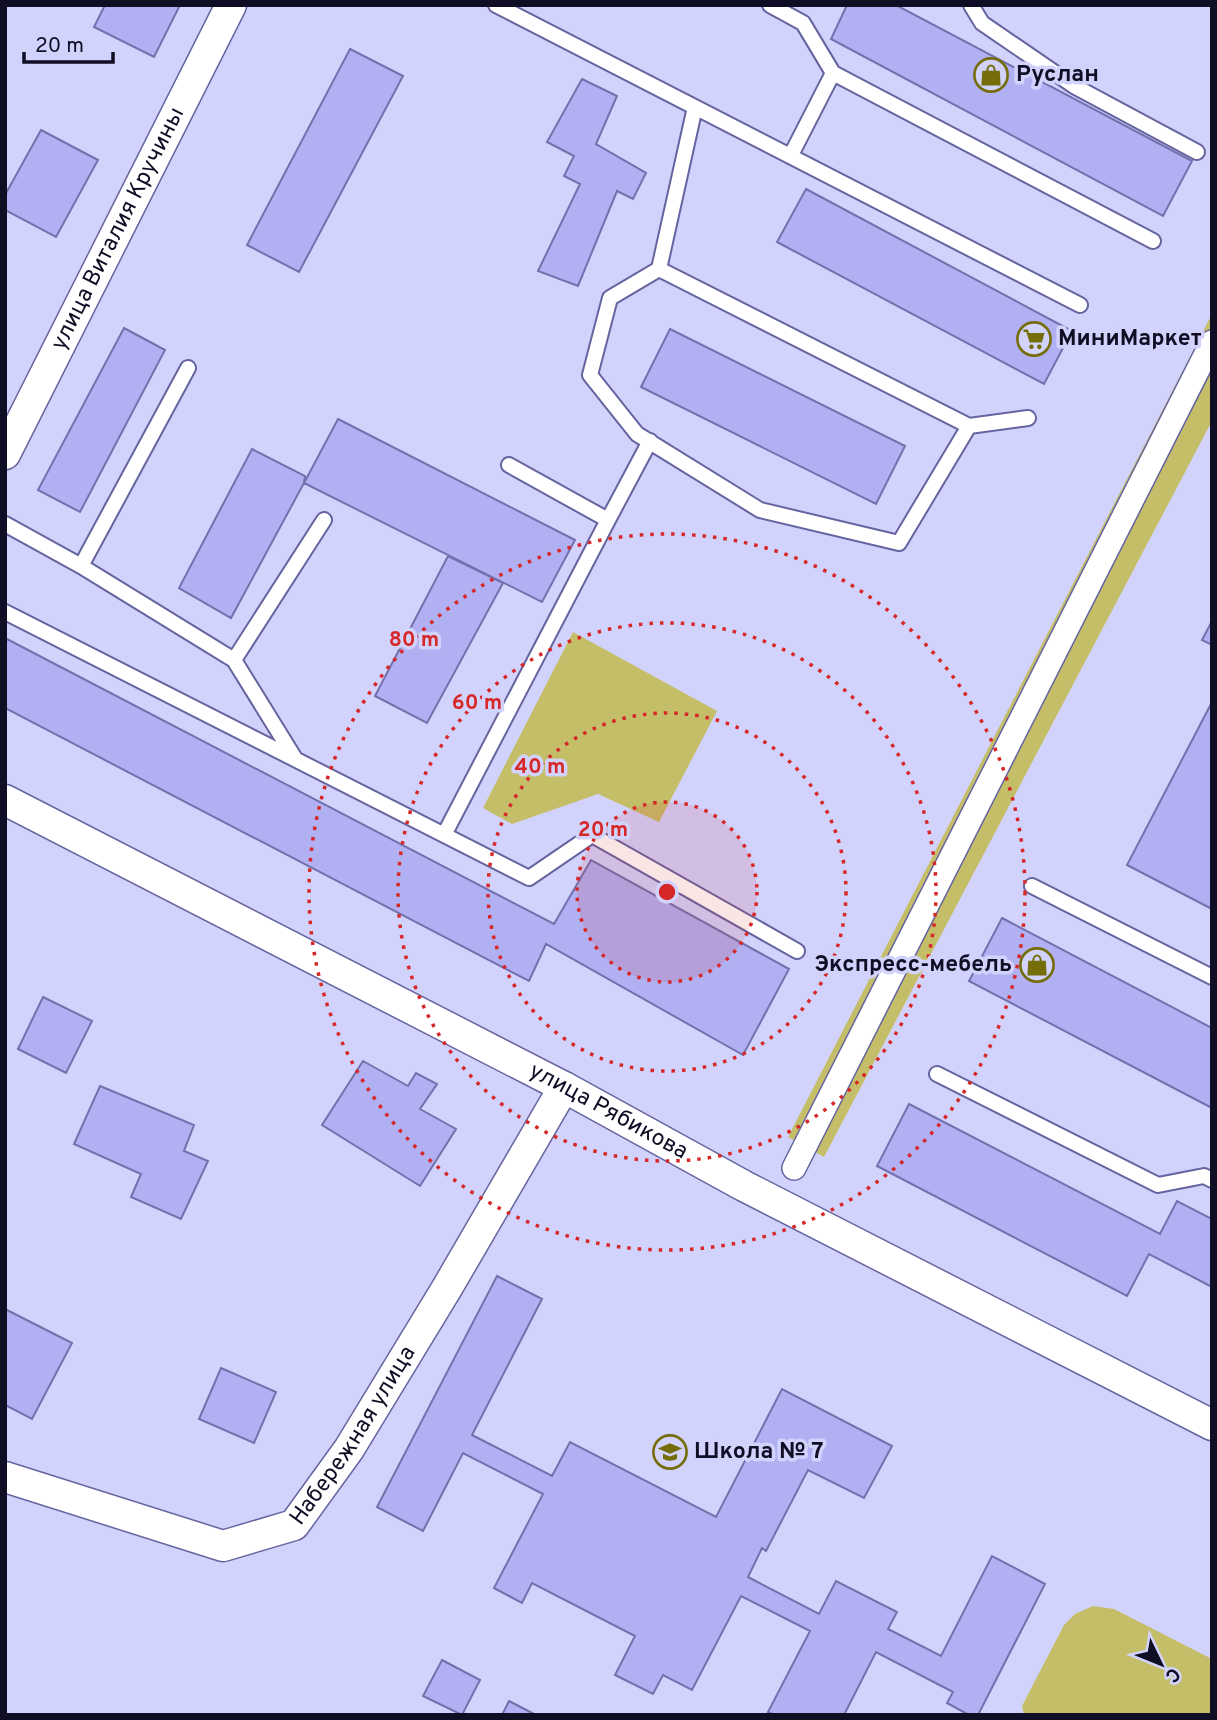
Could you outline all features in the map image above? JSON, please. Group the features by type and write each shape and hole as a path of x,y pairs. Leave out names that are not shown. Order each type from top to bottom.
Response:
{"street":[{"name":"улица Виталия Кручины","path":"5,454 231,5"},
{"path":"794,1168 1212,342"},
{"name":"улица Рябикова","path":"5,800 564,1087 744,1186 1212,1425"},
{"name":"Набережная улица","path":"5,1477 223,1546 294,1525 349,1449 564,1087"}],"lane":[{"path":"496,5 1080,305"},
{"path":"770,5 803,23 833,73 1153,241"},
{"path":"971,5 982,23 1074,86 1197,152"},
{"path":"791,155 833,73"},
{"path":"695,107 659,269 610,298 590,374 637,434 760,510 899,543 968,426"},
{"path":"659,269 968,426 1028,418"},
{"path":"81,566 188,368"},
{"path":"444,835 650,441"},
{"path":"509,465 608,520"},
{"path":"234,660 324,520"},
{"path":"5,524 81,566 234,660 295,759"},
{"path":"5,612 529,878 592,835 797,951"},
{"path":"1032,886 1212,977"},
{"path":"937,1074 1158,1185 1204,1176 1212,1180"}],"shaded area":[{"path":"1212,314 1212,421 824,1157 788,1137"},
{"path":"573,632 717,711 659,822 598,794 512,824 483,808"},
{"path":"1093,1606 1114,1609 1212,1659 1212,1715 1024,1715 1022,1706 1064,1625 1075,1614"}],"building":[{"path":"105,5 180,5 154,57 94,27"},
{"path":"847,5 896,5 1192,161 1163,216 831,39"},
{"path":"350,49 403,76 299,272 247,245"},
{"path":"582,79 617,96 596,144 646,173 633,199 617,191 578,286 538,271 580,184 564,176 574,156 547,142"},
{"path":"41,130 98,160 56,237 5,210 5,195"},
{"path":"806,189 1072,331 1044,384 777,242"},
{"path":"124,328 165,350 80,512 38,490"},
{"path":"670,329 905,446 876,504 641,387"},
{"path":"338,419 575,540 542,602 304,483"},
{"path":"252,449 305,476 304,483 231,618 179,588"},
{"path":"448,556 503,583 427,723 375,696"},
{"path":"1212,621 1212,645 1202,640"},
{"path":"5,638 554,924 591,860 789,969 743,1055 546,944 529,981 5,708"},
{"path":"1212,702 1212,909 1127,865"},
{"path":"1002,918 1212,1028 1212,1108 969,981"},
{"path":"43,997 92,1021 66,1073 18,1049"},
{"path":"363,1061 408,1086 416,1073 437,1084 420,1109 456,1129 420,1186 322,1125"},
{"path":"100,1086 194,1125 184,1151 208,1161 181,1219 131,1197 141,1174 74,1144"},
{"path":"909,1104 1160,1234 1177,1201 1212,1219 1212,1287 1149,1254 1127,1296 877,1166"},
{"path":"497,1276 542,1299 472,1435 552,1476 570,1442 716,1517 782,1389 892,1446 864,1498 808,1470 766,1551 762,1548 748,1577 819,1614 836,1581 897,1612 888,1629 941,1656 992,1556 1045,1584 978,1715 969,1715 947,1703 953,1692 876,1652 844,1715 774,1715 768,1712 810,1631 741,1596 692,1690 663,1675 653,1694 615,1675 635,1636 532,1583 522,1603 494,1588 543,1494 463,1453 423,1531 377,1507"},
{"path":"5,1309 72,1343 32,1419 5,1405"},
{"path":"221,1368 276,1392 254,1443 199,1419"},
{"path":"442,1660 480,1680 462,1715 423,1696"},
{"path":"509,1701 536,1715 502,1715"}],"place":[{"name":"Руслан","path":"991,75"},
{"name":"МиниМаркет","path":"1034,339"},
{"name":"Экспресс-мебель","path":"1037,965"},
{"name":"Школа № 7","path":"670,1452"}]}
